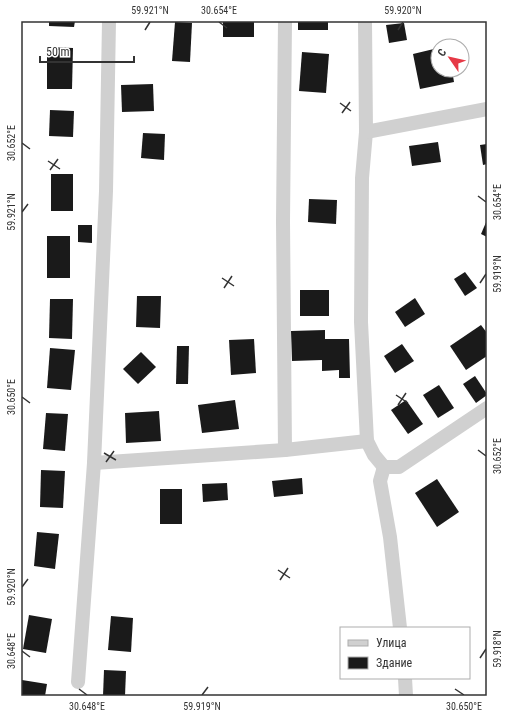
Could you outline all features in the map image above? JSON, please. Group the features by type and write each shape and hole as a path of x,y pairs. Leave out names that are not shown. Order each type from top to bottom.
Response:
{"street":[{"path":"78,682 94,463 106,191 109,21"},
{"path":"285,21 283,221 285,450"},
{"path":"365,21 366,132 362,178 362,322 367,441 374,456 384,467 399,467 487,408"},
{"path":"366,132 487,109"},
{"path":"94,463 285,450 367,441"},
{"path":"384,467 380,481 390,537 400,627"},
{"path":"405,679 406,696"}],"building":[{"path":"49,21 75,21 74,27 49,26"},
{"path":"223,21 254,21 254,37 223,37"},
{"path":"298,21 328,21 328,30 298,30"},
{"path":"175,22 192,23 190,62 172,61"},
{"path":"404,23 407,40 389,43 386,25"},
{"path":"47,47 73,48 72,89 47,89"},
{"path":"430,50 430,78 453,78 454,82 420,89 413,54"},
{"path":"302,52 329,54 326,93 299,91"},
{"path":"153,84 154,111 122,112 121,85"},
{"path":"50,110 74,111 73,137 49,136"},
{"path":"143,133 165,134 164,160 141,158"},
{"path":"438,142 441,162 412,166 409,146"},
{"path":"487,144 487,164 483,165 480,145"},
{"path":"51,174 73,174 73,211 51,211"},
{"path":"309,199 337,200 336,224 308,222"},
{"path":"487,220 487,237 481,234"},
{"path":"78,225 92,225 92,243 78,242"},
{"path":"47,236 70,236 70,278 47,278"},
{"path":"465,272 477,288 465,296 454,279"},
{"path":"300,290 329,290 329,316 300,316"},
{"path":"137,296 161,296 160,328 136,327"},
{"path":"415,298 425,314 405,327 395,312"},
{"path":"50,299 73,299 72,339 49,338"},
{"path":"481,325 487,333 487,356 466,370 450,346"},
{"path":"325,330 325,339 349,339 350,378 339,378 339,370 322,371 322,360 292,361 291,331"},
{"path":"254,339 256,373 231,375 229,340"},
{"path":"402,344 414,361 395,373 384,356"},
{"path":"177,346 189,346 188,384 176,384"},
{"path":"50,348 75,350 71,390 47,388"},
{"path":"141,352 156,367 138,384 123,369"},
{"path":"475,376 487,394 476,403 463,384"},
{"path":"439,385 454,408 438,418 423,395"},
{"path":"235,400 239,429 202,433 198,405"},
{"path":"406,400 423,424 408,434 391,410"},
{"path":"159,411 161,441 126,443 125,413"},
{"path":"46,413 68,414 65,451 43,449"},
{"path":"41,470 65,471 63,508 40,507"},
{"path":"302,478 303,494 274,497 272,481"},
{"path":"437,479 459,512 437,527 415,493"},
{"path":"227,483 228,500 203,502 202,484"},
{"path":"160,489 182,489 182,524 160,524"},
{"path":"37,532 59,534 55,569 34,566"},
{"path":"29,615 52,619 46,653 23,649"},
{"path":"111,616 133,618 131,652 108,650"},
{"path":"104,670 126,671 125,696 103,696"},
{"path":"22,680 47,684 45,696 21,696"}]}
